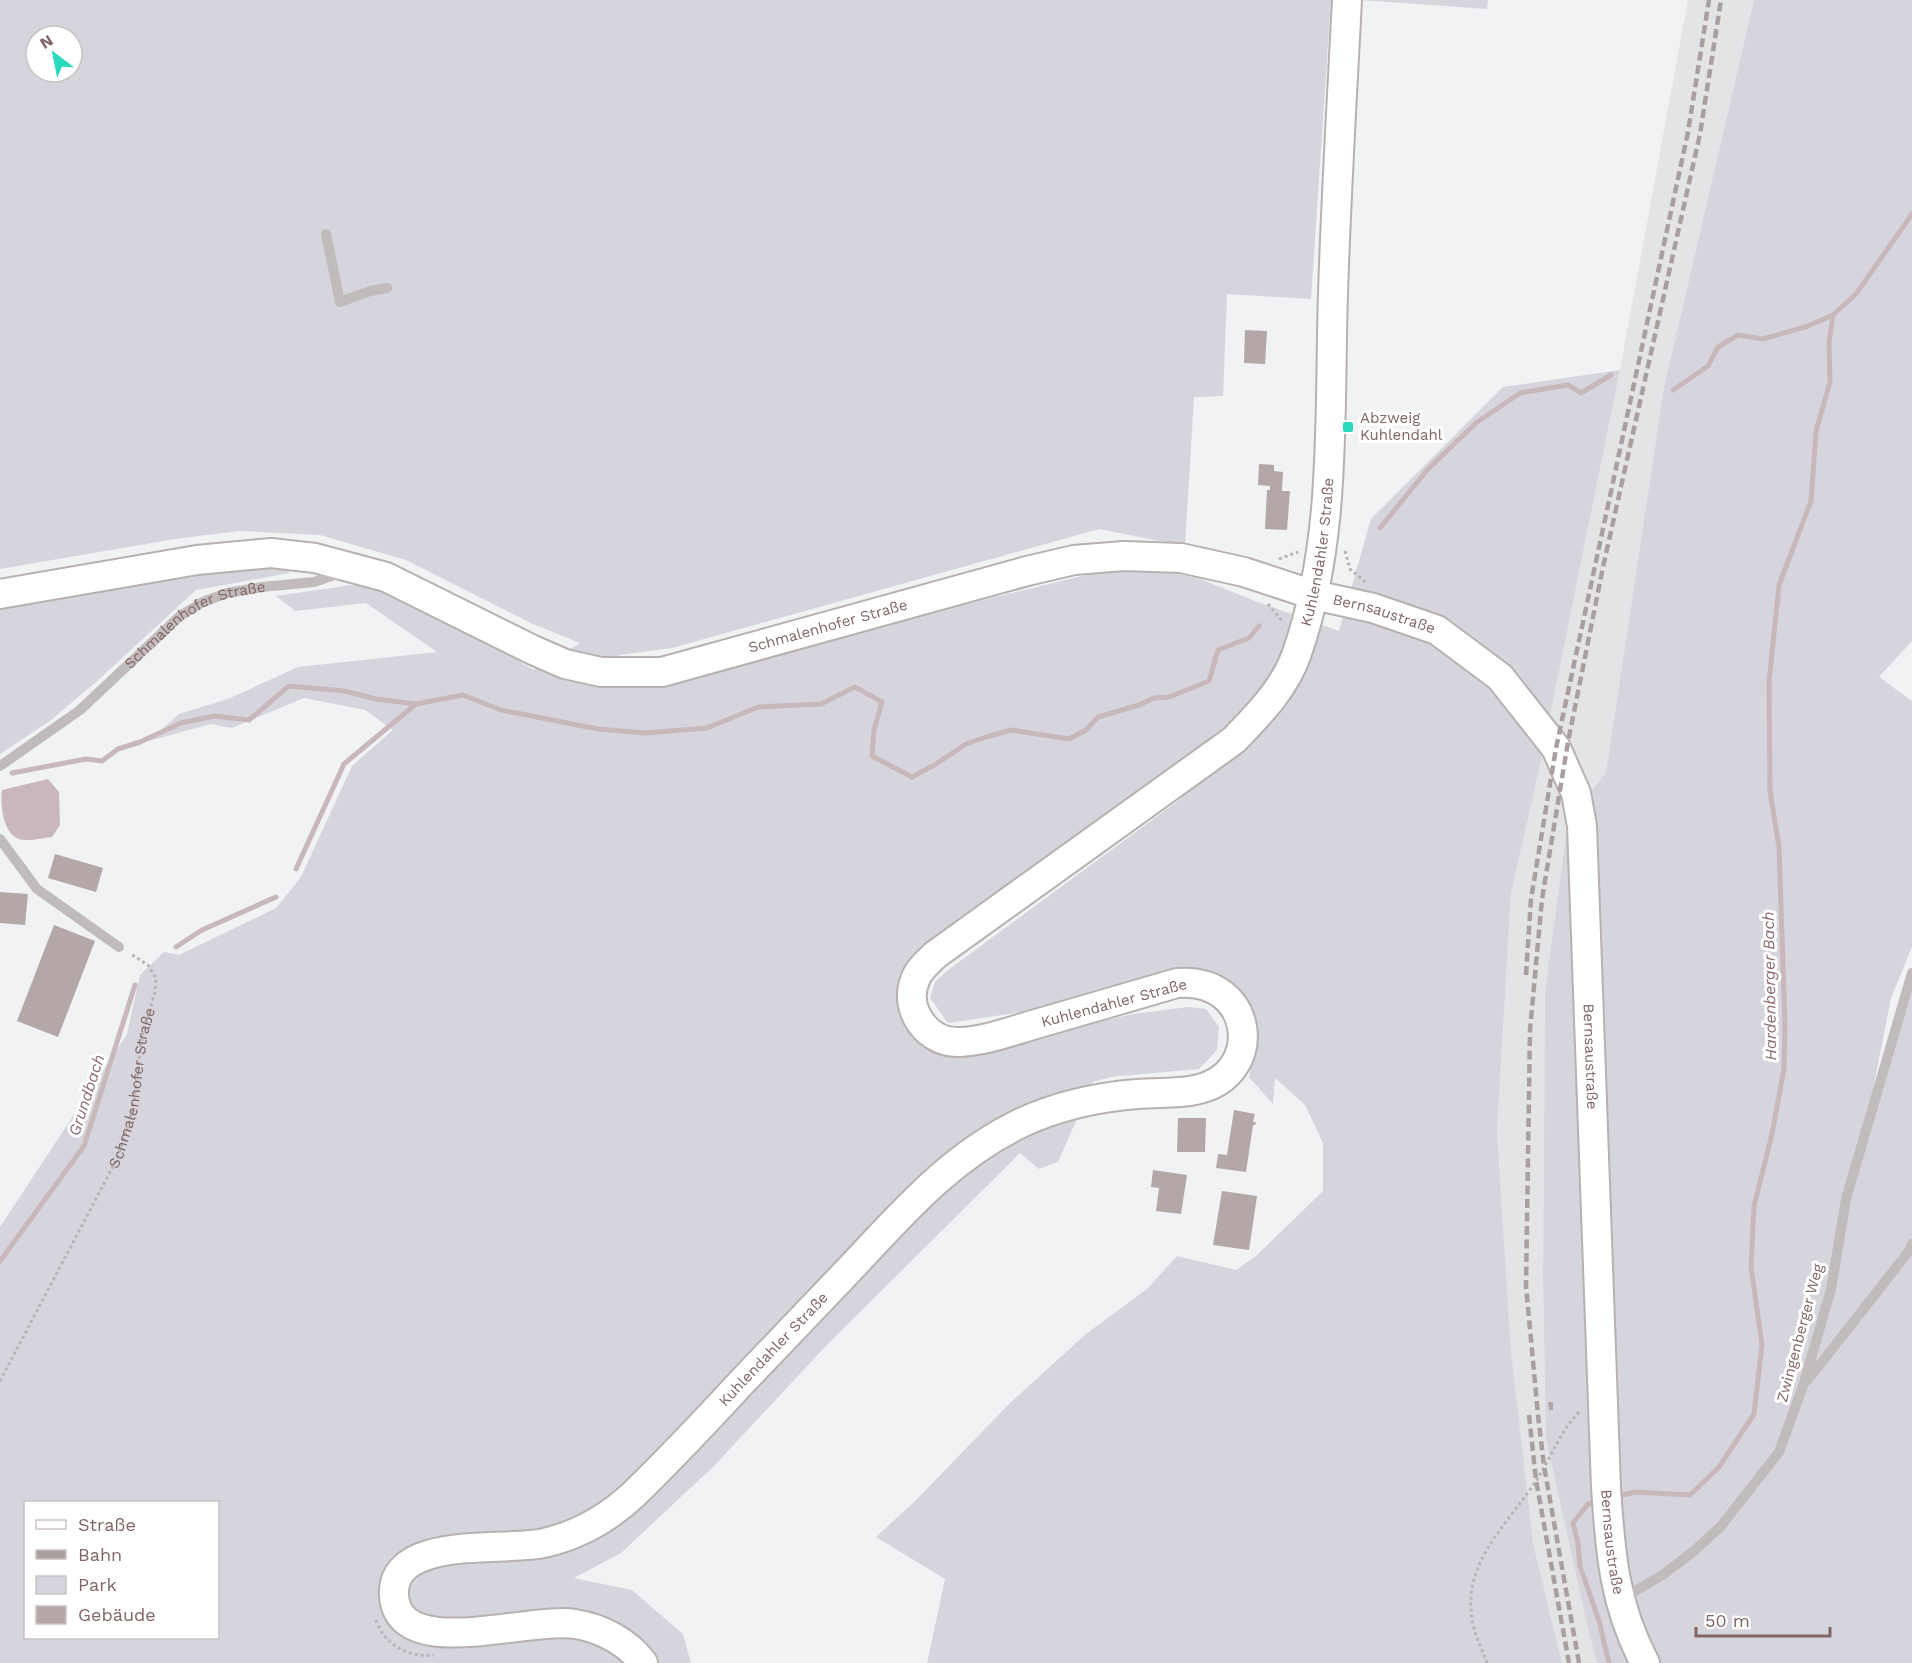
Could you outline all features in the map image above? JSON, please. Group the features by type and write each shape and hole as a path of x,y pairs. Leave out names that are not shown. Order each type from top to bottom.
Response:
{"main road":[{"name":"Kuhlendahler Straße","path":"643,1663 626,1645 614,1638 603,1632 573,1623 534,1625 441,1637 421,1634 402,1620 395,1609 393,1590 397,1578 412,1561 432,1553 539,1544 570,1536 589,1528 624,1503 676,1453 908,1208 942,1174 968,1154 1026,1121 1048,1113 1102,1099 1205,1088 1220,1080 1234,1067 1241,1051 1242,1027 1231,1001 1206,985 1193,982 1177,983 1014,1030 959,1042 941,1039 923,1026 915,1016 912,992 915,979 935,955 1233,740 1269,704 1286,679 1297,654 1314,595 1312,538 1328,498 1333,293 1347,0"},
{"name":"Schmalenhofer Straße","path":"0,594 197,560 271,553 315,558 386,577 566,664 601,672 630,673 662,672 1074,560 1124,556 1181,558 1244,572 1314,595"},
{"name":"Bernsaustraße","path":"1314,595 1373,608 1437,630 1500,677 1556,748 1576,793 1582,826 1608,1524 1618,1598 1645,1663"}],"lane":[{"path":"326,234 340,302 370,291 387,288"},
{"name":"Schmalenhofer Straße","path":"0,766 80,710 180,616 203,602 227,593 314,582 355,568"},
{"path":"0,839 37,889 120,947"},
{"name":"Zwingenberger Weg","path":"1618,1598 1632,1593 1664,1574 1694,1551 1721,1526 1779,1452 1804,1383 1831,1289 1846,1199 1912,973"},
{"path":"1804,1383 1909,1251 1912,1244"}],"path":[{"path":"1273,561 1298,553 1312,538 1344,534 1345,551 1350,569 1362,580 1372,585"},
{"name":"Schmalenhofer Straße","path":"0,1381 118,1157 133,1110 142,1036 155,992 156,978 148,965 120,947"},
{"path":"1487,1663 1474,1628 1471,1598 1476,1571 1485,1549 1536,1480 1569,1422"},
{"path":"375,1615 387,1638 402,1651 420,1657 443,1654"}],"shaded area":[{"path":"1688,0 1754,0 1664,387 1606,774 1568,821 1545,991 1543,1279 1546,1439 1597,1663 1562,1663 1533,1543 1511,1352 1497,1131 1511,894 1540,765 1620,370"},
{"path":"48,779 59,792 60,825 52,837 19,839 9,831 6,825 2,810 2,790"}],"green space":[{"path":"0,0 1331,0 1311,299 1227,294 1223,396 1194,397 1185,546 1099,529 672,648 619,655 582,681 838,635 1115,568 1161,570 1198,578 1339,631 1371,519 1503,387 1620,370 1540,765 1511,894 1497,1131 1511,1351 1533,1543 1562,1663 927,1663 945,1579 876,1537 916,1500 1010,1403 1086,1334 1147,1289 1177,1256 1236,1270 1256,1256 1323,1191 1323,1143 1305,1105 1275,1078 1273,1104 1249,1077 1255,1042 1237,996 1108,990 1030,1011 948,1023 930,998 935,982 948,970 1182,798 1144,787 1041,864 925,944 899,975 898,1014 923,1048 969,1055 1050,1032 1133,1014 1188,1007 1206,1009 1219,1027 1217,1050 1199,1069 1110,1077 1093,1082 1058,1162 1039,1169 1020,1153 824,1348 714,1466 621,1553 574,1578 632,1590 683,1634 691,1663 0,1663 0,1227 127,1034 140,975 164,952 179,955 276,908 301,877 352,766 393,730 365,710 304,698 232,728 211,724 149,741 179,714 228,699 298,667 437,652 366,603 295,611 276,596 365,583 468,631 534,670 580,643 533,624 406,560 320,535 239,531 175,539 0,569"},
{"path":"1360,0 1488,0 1487,9"},
{"path":"1754,0 1912,0 1912,641 1879,677 1912,701 1912,947 1891,998 1860,1155 1912,990 1912,1663 1597,1663 1546,1439 1543,1279 1545,991 1568,821 1606,773 1664,387"},
{"path":"283,567 290,573 196,590 95,683 51,720 0,754 0,606 200,574"}],"building":[{"path":"1245,330 1267,331 1265,364 1244,363"},
{"path":"1259,464 1274,465 1274,471 1283,472 1282,491 1290,491 1287,530 1265,529 1267,490 1270,490 1270,486 1258,485"},
{"path":"55,854 103,868 96,892 48,878"},
{"path":"0,892 28,894 25,925 0,923"},
{"path":"54,925 95,941 58,1037 17,1021"},
{"path":"1234,1110 1255,1114 1253,1122 1256,1122 1253,1125 1246,1172 1216,1168 1218,1154 1227,1155"},
{"path":"1178,1118 1206,1118 1205,1152 1177,1152"},
{"path":"1153,1170 1187,1175 1181,1214 1156,1211 1159,1188 1151,1187"},
{"path":"1222,1191 1257,1196 1249,1250 1213,1245"},
{"path":"1548,1402 1553,1402 1553,1410 1549,1410"}],"waterway":[{"name":"Hardenberger Bach","path":"1615,1497 1635,1492 1690,1495 1719,1467 1754,1414 1762,1345 1751,1267 1754,1206 1772,1134 1784,1069 1785,1025 1779,847 1770,791 1769,682 1779,585 1811,501 1816,431 1830,382 1829,343 1833,315 1856,294 1912,214"},
{"path":"1673,390 1708,366 1718,347 1738,335 1763,339 1808,326 1833,315"},
{"path":"1380,528 1428,469 1476,423 1520,393 1568,385 1581,393 1611,375"},
{"path":"12,773 86,759 102,761 118,749 140,742 181,723 214,716 249,720 289,686 345,691 376,699 416,704 463,695 501,710 598,729 645,733 707,728 758,707 821,704 855,687 882,702 874,730 872,756 912,777 966,744 986,737 1011,730 1069,739 1086,730 1098,717 1139,705 1154,698 1169,697 1209,681 1218,650 1249,638 1259,626"},
{"name":"Grundbach","path":"296,869 344,764 416,704"},
{"name":"Grundbach","path":"176,947 202,930 276,897"},
{"name":"Grundbach","path":"0,1261 84,1146 135,985"},
{"name":"Hardenberger Bach","path":"1600,1501 1588,1504 1573,1523 1580,1566 1599,1621 1609,1663"}],"railway":[{"path":"1526,975 1531,899 1556,748 1688,132 1709,0"},
{"path":"1579,1663 1544,1466 1526,1286 1530,1030 1542,899 1568,742 1603,567 1700,134 1721,0"},
{"path":"1529,1415 1536,1480 1569,1663"}],"place":[{"name":"Abzweig Kuhlendahl","path":"1348,427"}]}
